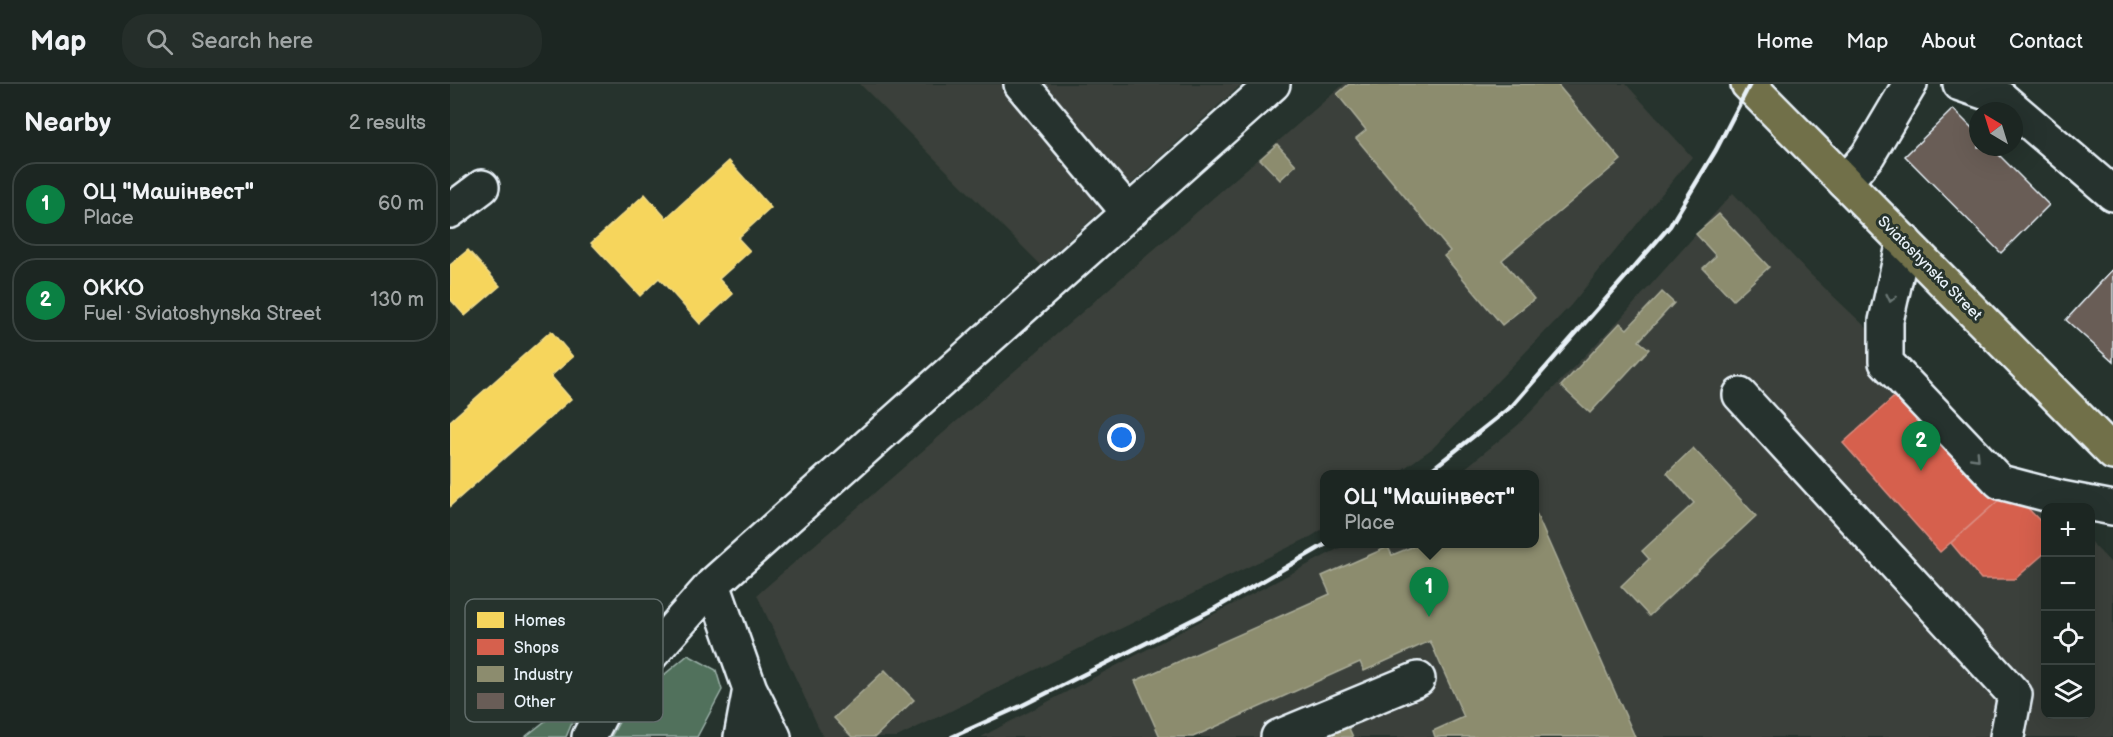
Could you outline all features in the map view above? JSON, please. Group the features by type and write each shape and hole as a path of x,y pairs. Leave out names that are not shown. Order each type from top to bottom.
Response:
{"main road":[{"name":"Sviatoshynska Street","path":"1748,84 2113,453"}],"lane":[{"path":"1021,84 1128,212"},
{"path":"663,641 713,584 1273,84"},
{"path":"1845,182 1868,155 1910,84"},
{"path":"1960,84 2001,98 2113,194"},
{"path":"450,211 482,187"},
{"path":"1904,241 1886,321 1886,362 2000,482 2061,498 2113,508"},
{"path":"1740,395 2015,695 2007,737"},
{"path":"713,584 750,689 774,737"},
{"path":"1278,737 1418,679"},
{"path":"741,737 750,689"},
{"path":"589,737 597,722"}],"shaded area":[{"path":"860,84 1242,84 1041,265"},
{"path":"1344,84 1626,84 1692,157 1571,305 1433,448 1402,470 1320,470 1320,531 897,737 823,737 757,595"},
{"path":"1733,193 1810,274 2051,503 2041,503 2041,719 2095,719 2095,546 2113,565 2113,737 981,737 1339,548 1539,548 1539,470 1463,470 1518,425 1622,317"}],"green space":[{"path":"688,655 716,670 722,690 697,737 611,737 619,722 663,722 663,676"},
{"path":"544,722 572,722 566,737 525,737"}],"building: Homes":[{"path":"729,161 771,208 738,238 750,251 719,279 733,294 700,324 659,278 640,296 591,243 645,194 666,218"},
{"path":"468,250 500,286 465,316 450,299 450,265"},
{"path":"551,331 573,357 551,376 571,399 450,506 450,421"}],"building: Shops":[{"path":"1903,389 2000,499 1940,552 1843,443"},
{"path":"2000,499 2019,499 2041,522 2041,556 2015,579 1981,579 1951,543"}],"building: Industry":[{"path":"1349,84 1557,84 1621,160 1502,260 1534,299 1502,325 1444,256 1450,251 1356,138 1366,130 1337,94"},
{"path":"1277,144 1296,165 1280,180 1260,159"},
{"path":"1719,214 1769,267 1733,300 1703,268 1716,256 1696,234"},
{"path":"1662,292 1674,303 1639,341 1649,349 1590,413 1561,386 1620,323 1627,329"},
{"path":"1693,448 1756,516 1649,616 1621,586 1649,559 1642,551 1694,503 1667,473"},
{"path":"1539,520 1635,737 1435,737 1433,731 1464,717 1430,641 1364,671 1360,662 1193,737 1160,737 1135,681 1330,594 1322,576 1386,548 1388,548 1392,555 1409,548 1539,548"},
{"path":"885,670 914,700 875,737 852,737 834,718"},
{"path":"1342,713 1353,737 1316,737"}],"building: Other":[{"path":"1953,109 1969,125 1969,156 2000,156 2049,205 2001,253 1905,156"},
{"path":"2113,269 2113,362 2066,320"}],"railway":[{"path":"1431,470 1513,405 1670,226 1716,150 1750,84"},
{"path":"952,737 1021,706 1214,609 1320,547"}],"place":[{"name":"ОККО","path":"1921,471"},
{"name":"ОЦ \"Машінвест\"","path":"1429,617"}]}
